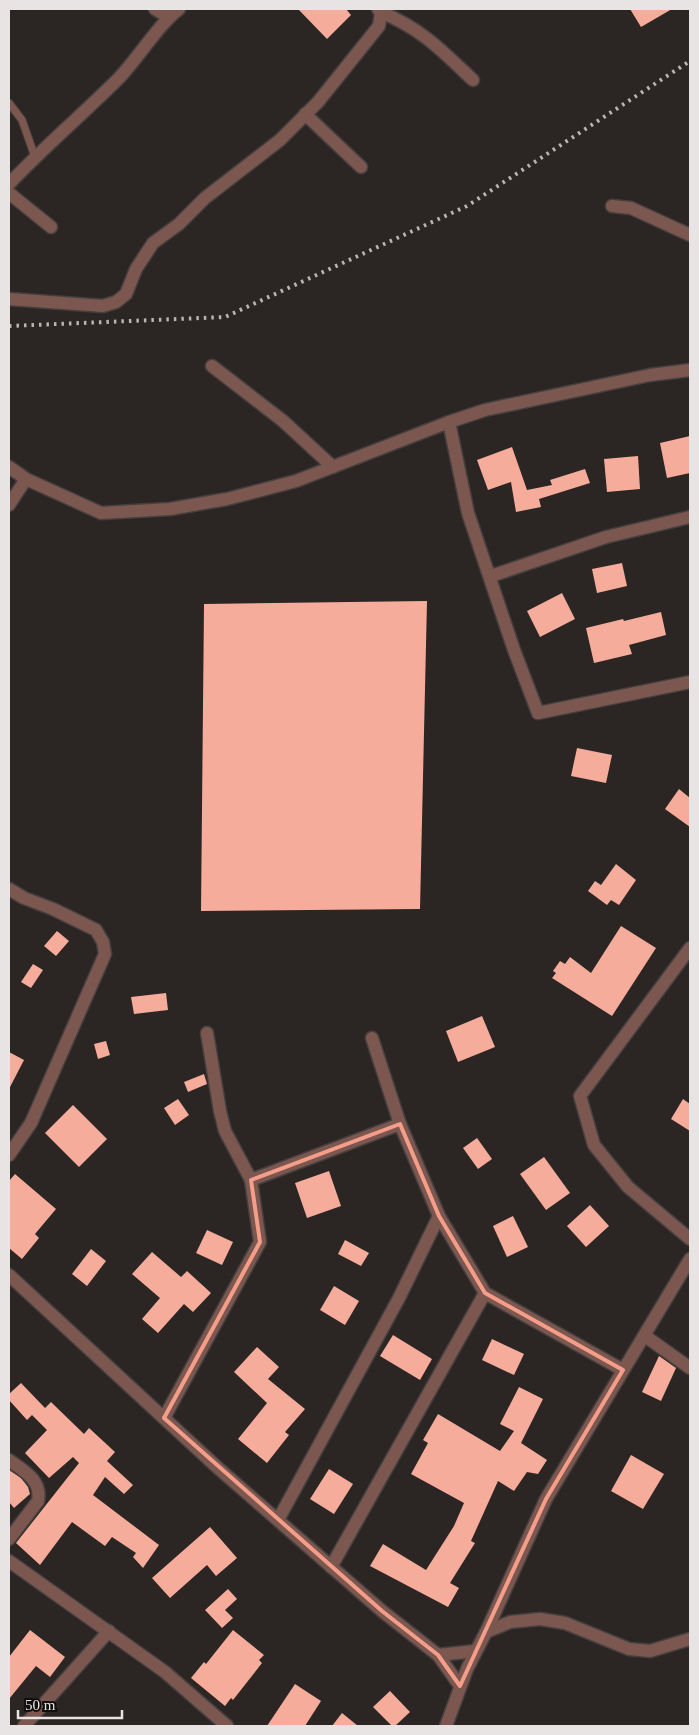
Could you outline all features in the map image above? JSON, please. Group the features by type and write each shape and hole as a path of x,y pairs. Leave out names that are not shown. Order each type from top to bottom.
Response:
{"street":[{"path":"155,9 168,17"},
{"path":"9,184 119,78 149,44 168,17 179,9"},
{"path":"9,299 92,306 103,306 116,302 126,294 136,269 153,242 179,224 205,198 280,140 305,114 369,41 379,26 380,10 408,24 427,37 472,80"},
{"path":"305,114 361,167"},
{"path":"9,192 51,227"},
{"path":"612,206 631,208 690,235"},
{"path":"212,366 283,421 333,467"},
{"path":"9,467 26,479 101,512 170,509 227,499 296,481 485,410 650,376 690,370"},
{"path":"449,422 468,513 491,576 520,667 538,713 690,682"},
{"path":"9,505 26,479"},
{"path":"491,576 606,537 690,518"},
{"path":"9,889 24,898 53,909 96,930 103,942 105,954 31,1123 9,1155"},
{"path":"690,948 580,1096 594,1145 628,1187 690,1239"},
{"path":"164,1418 260,1242 251,1180 226,1131 207,1033"},
{"path":"372,1038 400,1124 439,1216 485,1293 623,1370"},
{"path":"251,1180 400,1124"},
{"path":"278,1520 399,1298 439,1216"},
{"path":"447,1726 460,1686 475,1651 486,1632 546,1499 690,1259"},
{"path":"9,1275 164,1418 331,1567 438,1655 460,1686"},
{"path":"331,1567 485,1293"},
{"path":"645,1336 690,1368"},
{"path":"9,1460 30,1476 37,1484 39,1494 38,1501 9,1539"},
{"path":"9,1561 165,1672 226,1726"},
{"path":"486,1632 510,1622 540,1619 565,1624 629,1649 650,1651 690,1637"},
{"path":"24,1726 108,1630"},
{"path":"438,1655 475,1651"}],"lane":[{"path":"9,103 22,120 35,157"}],"highlighted area":[{"path":"400,1124 439,1216 485,1293 623,1370 546,1499 460,1686 438,1655 382,1611 164,1418 260,1242 251,1180"}],"building":[{"path":"298,9 346,9 351,15 327,39"},
{"path":"630,9 672,9 641,27"},
{"path":"690,436 690,473 667,478 660,443"},
{"path":"512,447 527,490 552,485 550,480 585,469 590,483 539,499 541,507 516,512 511,482 488,490 477,460"},
{"path":"638,456 640,489 607,492 604,459"},
{"path":"622,563 627,586 597,593 592,569"},
{"path":"562,593 575,619 540,637 527,611"},
{"path":"427,601 420,909 201,911 204,604"},
{"path":"661,612 666,635 629,645 632,654 594,663 586,628"},
{"path":"577,748 612,755 606,783 571,776"},
{"path":"679,789 690,798 690,827 665,809"},
{"path":"616,864 636,880 619,905 611,900 607,905 588,891 595,881 601,885"},
{"path":"621,926 656,948 612,1016 552,978 556,973 553,971 560,961 565,964 570,957 591,973"},
{"path":"57,931 69,941 56,956 44,946"},
{"path":"33,964 43,970 31,988 21,982"},
{"path":"166,993 168,1010 134,1014 131,997"},
{"path":"482,1016 495,1047 458,1062 446,1031"},
{"path":"106,1041 110,1055 98,1059 94,1044"},
{"path":"9,1052 24,1060 9,1089"},
{"path":"204,1074 207,1084 188,1092 184,1082"},
{"path":"178,1099 189,1115 175,1125 164,1108"},
{"path":"683,1099 690,1104 690,1131 671,1119"},
{"path":"73,1105 107,1139 79,1167 45,1133"},
{"path":"477,1138 492,1159 478,1169 463,1148"},
{"path":"544,1157 570,1193 546,1210 520,1174"},
{"path":"329,1171 341,1206 307,1218 295,1183"},
{"path":"15,1174 56,1209 35,1234 39,1238 22,1259 9,1248 9,1181"},
{"path":"590,1205 609,1226 586,1247 567,1226"},
{"path":"513,1216 528,1247 507,1257 493,1226"},
{"path":"207,1230 233,1242 222,1265 196,1253"},
{"path":"345,1240 369,1253 361,1266 338,1254"},
{"path":"91,1249 106,1261 87,1286 72,1274"},
{"path":"152,1252 181,1277 187,1271 211,1293 193,1312 184,1304 158,1333 142,1319 160,1298 132,1274"},
{"path":"334,1286 359,1301 345,1325 320,1310"},
{"path":"393,1335 432,1359 420,1380 380,1356"},
{"path":"492,1339 524,1354 514,1375 482,1360"},
{"path":"257,1347 279,1367 268,1379 305,1409 285,1432 289,1435 267,1463 238,1439 267,1403 234,1372"},
{"path":"659,1356 676,1368 661,1401 642,1392"},
{"path":"21,1383 45,1408 51,1402 84,1434 89,1428 115,1452 107,1461 133,1485 124,1494 105,1477 93,1495 159,1545 143,1568 133,1557 136,1553 112,1537 105,1546 72,1522 40,1565 16,1543 79,1463 73,1457 49,1478 25,1453 47,1430 32,1415 27,1420 9,1400 9,1394"},
{"path":"519,1387 543,1399 521,1443 547,1460 538,1474 527,1472 514,1491 498,1481 471,1541 475,1543 450,1583 459,1588 448,1607 370,1566 383,1544 426,1570 454,1526 464,1503 411,1474 428,1443 423,1440 438,1414 500,1451 514,1431 500,1424"},
{"path":"631,1455 664,1474 643,1509 611,1491"},
{"path":"329,1469 353,1484 334,1514 310,1499"},
{"path":"9,1470 21,1478 28,1487 30,1494 14,1508 9,1502"},
{"path":"210,1527 237,1558 216,1576 207,1565 170,1598 152,1578"},
{"path":"228,1589 237,1599 225,1610 233,1618 222,1628 205,1610"},
{"path":"30,1630 65,1657 50,1677 36,1666 9,1699 9,1657"},
{"path":"233,1630 264,1655 259,1660 262,1663 233,1700 231,1698 225,1706 191,1678 204,1662 206,1664"},
{"path":"295,1684 321,1701 305,1726 267,1726"},
{"path":"390,1691 410,1712 395,1726 392,1726 373,1707"},
{"path":"342,1713 358,1726 332,1726"}],"railway":[{"path":"9,326 225,317 467,206 690,61"}]}
